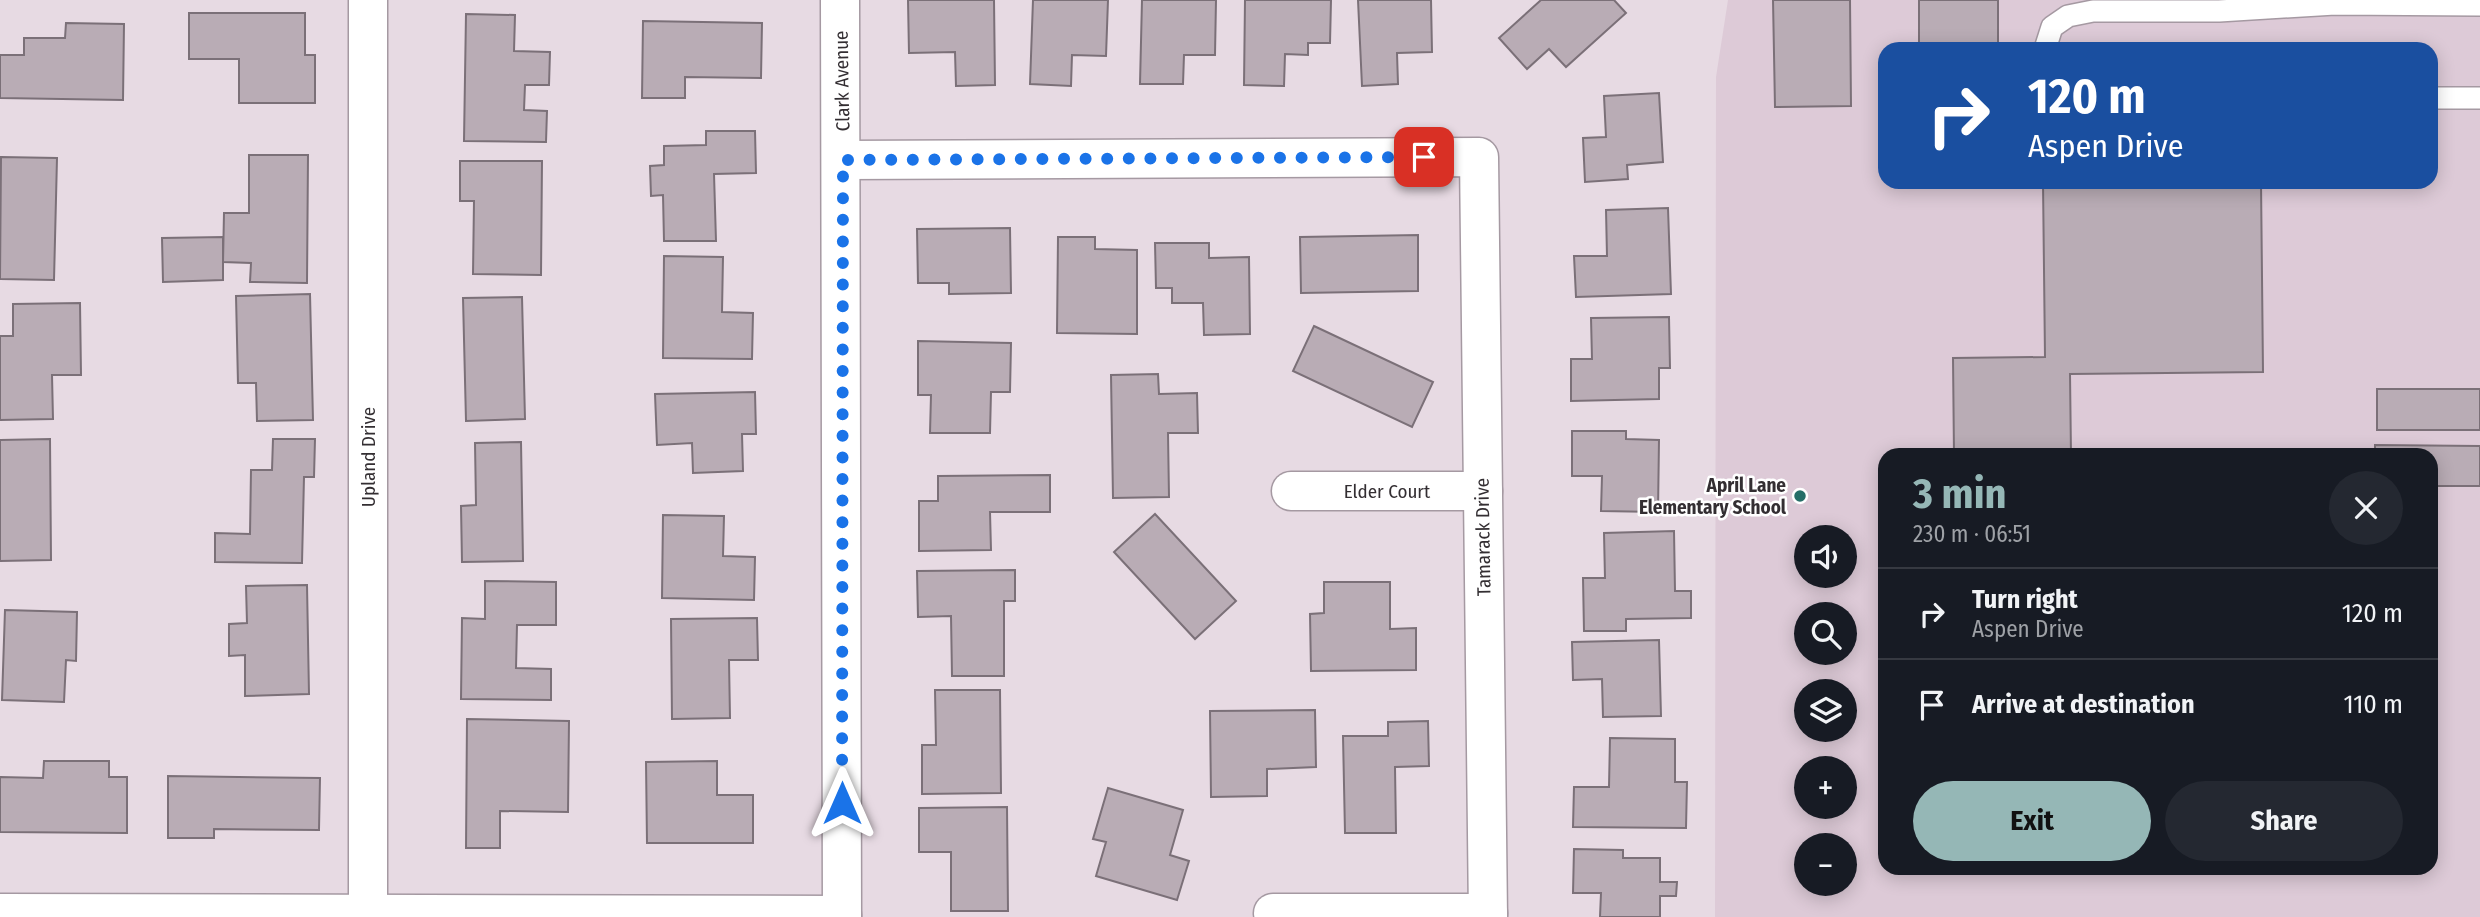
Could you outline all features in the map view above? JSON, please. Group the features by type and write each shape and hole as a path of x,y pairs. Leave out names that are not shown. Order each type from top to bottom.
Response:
{"street":[{"name":"Upland Drive","path":"368,0 368,915"},
{"name":"Clark Avenue","path":"840,0 843,160 842,916"},
{"name":"Tamarack Drive","path":"843,160 1479,157 1488,915"},
{"name":"Elder Court","path":"1291,491 1483,491"},
{"path":"0,913 842,916"},
{"path":"1273,913 1488,915"}],"lane":[{"path":"2047,42 2052,27 2068,16 2093,11 2219,11 2335,4 2480,5"},
{"path":"2438,98 2480,98"}],"shaded area":[{"name":"April Lane Elementary School","path":"1728,0 2480,0 2480,917 1715,917 1716,77"}],"building":[{"path":"908,0 994,0 995,85 956,86 955,52 909,53"},
{"path":"1033,0 1108,0 1106,56 1072,55 1071,86 1030,84"},
{"path":"1142,0 1216,0 1215,55 1184,55 1183,84 1140,84"},
{"path":"1245,0 1331,0 1330,43 1308,43 1308,55 1285,54 1284,86 1244,85"},
{"path":"1358,0 1431,0 1432,52 1397,53 1398,84 1362,86"},
{"path":"1541,0 1614,0 1626,13 1566,67 1549,49 1527,69 1499,38"},
{"path":"1773,0 1850,0 1851,106 1775,107"},
{"path":"1919,0 1998,0 1998,42 1919,42"},
{"path":"189,13 305,13 305,55 315,55 315,103 239,103 239,59 189,59"},
{"path":"466,14 515,15 514,51 550,52 549,85 525,85 524,110 547,111 546,142 464,141"},
{"path":"643,21 762,23 761,78 685,77 685,98 642,98"},
{"path":"66,23 124,24 123,100 0,98 0,55 24,55 24,38 65,38"},
{"path":"1659,93 1663,162 1627,165 1628,179 1585,182 1583,138 1606,137 1604,96"},
{"path":"706,131 755,131 756,173 714,174 716,241 664,241 663,195 651,196 650,166 664,165 664,146 706,145"},
{"path":"249,155 308,155 307,283 250,282 251,263 223,262 224,213 249,213"},
{"path":"1,157 57,158 54,280 0,279"},
{"path":"460,161 542,161 541,275 473,274 474,201 460,201"},
{"path":"2043,189 2261,189 2263,372 2070,374 2071,448 1954,448 1953,358 2045,357"},
{"path":"1668,208 1671,294 1576,297 1574,256 1607,256 1606,210"},
{"path":"1010,228 1011,293 949,294 949,283 918,283 917,229"},
{"path":"1418,235 1418,291 1301,293 1300,237"},
{"path":"223,237 223,280 163,282 162,238"},
{"path":"1058,237 1095,237 1095,249 1137,250 1137,334 1057,333"},
{"path":"1155,243 1209,243 1209,258 1249,257 1250,334 1204,335 1203,303 1172,303 1172,288 1156,288"},
{"path":"664,256 723,257 722,312 753,313 752,359 663,358"},
{"path":"310,294 313,420 257,421 256,383 238,383 236,296"},
{"path":"522,297 525,419 466,421 463,298"},
{"path":"80,303 81,375 52,375 53,419 0,420 0,336 13,336 13,304"},
{"path":"1669,317 1670,368 1659,368 1659,399 1571,401 1571,359 1592,359 1591,318"},
{"path":"1314,326 1433,382 1412,427 1293,371"},
{"path":"918,341 1011,343 1010,392 991,392 990,433 930,433 931,395 918,395"},
{"path":"1158,374 1159,394 1197,393 1198,433 1168,433 1169,497 1113,498 1111,375"},
{"path":"2377,389 2480,389 2480,430 2377,430"},
{"path":"755,392 756,434 742,434 743,471 693,473 692,443 657,445 655,394"},
{"path":"1572,431 1626,431 1626,439 1659,440 1658,512 1601,511 1602,476 1572,476"},
{"path":"50,439 51,560 0,561 0,440"},
{"path":"273,439 315,439 314,477 304,477 302,563 215,562 215,533 250,534 251,470 272,470"},
{"path":"521,442 523,561 462,562 461,506 476,505 475,443"},
{"path":"2375,445 2480,446 2480,486 2438,486 2438,448 2375,448"},
{"path":"1050,475 1050,512 990,512 991,550 919,551 919,501 938,501 938,476"},
{"path":"1155,514 1236,601 1195,639 1114,552"},
{"path":"663,515 724,516 723,556 755,557 754,600 662,598"},
{"path":"1674,531 1675,591 1691,591 1691,618 1626,619 1626,631 1584,631 1583,578 1605,578 1604,533"},
{"path":"1015,570 1015,601 1004,601 1004,676 952,676 951,616 918,617 917,571"},
{"path":"485,581 556,582 556,625 517,625 516,668 551,669 551,700 461,699 462,618 485,619"},
{"path":"1324,582 1390,582 1390,629 1416,628 1416,670 1311,671 1310,614 1324,613"},
{"path":"307,585 309,694 245,696 245,655 229,656 229,624 247,623 246,586"},
{"path":"5,610 77,612 76,661 66,660 64,702 2,700"},
{"path":"757,618 758,660 729,660 730,718 672,719 671,619"},
{"path":"1659,640 1661,716 1603,717 1602,679 1573,680 1572,642"},
{"path":"935,690 1000,690 1001,793 922,794 922,745 936,745"},
{"path":"1315,710 1316,767 1267,769 1267,796 1211,797 1210,711"},
{"path":"467,719 569,721 568,812 500,811 500,848 466,848"},
{"path":"1428,721 1429,766 1395,767 1396,833 1345,833 1343,736 1388,736 1388,722"},
{"path":"1610,738 1675,739 1675,782 1687,782 1686,828 1573,827 1574,787 1609,787"},
{"path":"44,761 109,761 109,777 127,777 127,833 0,832 0,777 43,778"},
{"path":"717,761 717,795 753,795 753,843 647,843 646,762"},
{"path":"168,776 320,778 319,830 214,829 214,838 168,838"},
{"path":"1108,788 1183,810 1170,855 1189,861 1177,900 1096,876 1106,842 1093,839"},
{"path":"1007,807 1008,911 951,911 951,852 919,852 919,808"},
{"path":"1574,849 1623,850 1623,858 1660,858 1660,882 1677,882 1676,896 1660,896 1660,917 1600,917 1601,893 1573,893"}],"place":[{"name":"April Lane Elementary School","path":"1800,496"}],"route":[{"path":"842,803 843,160 1424,157"}]}
